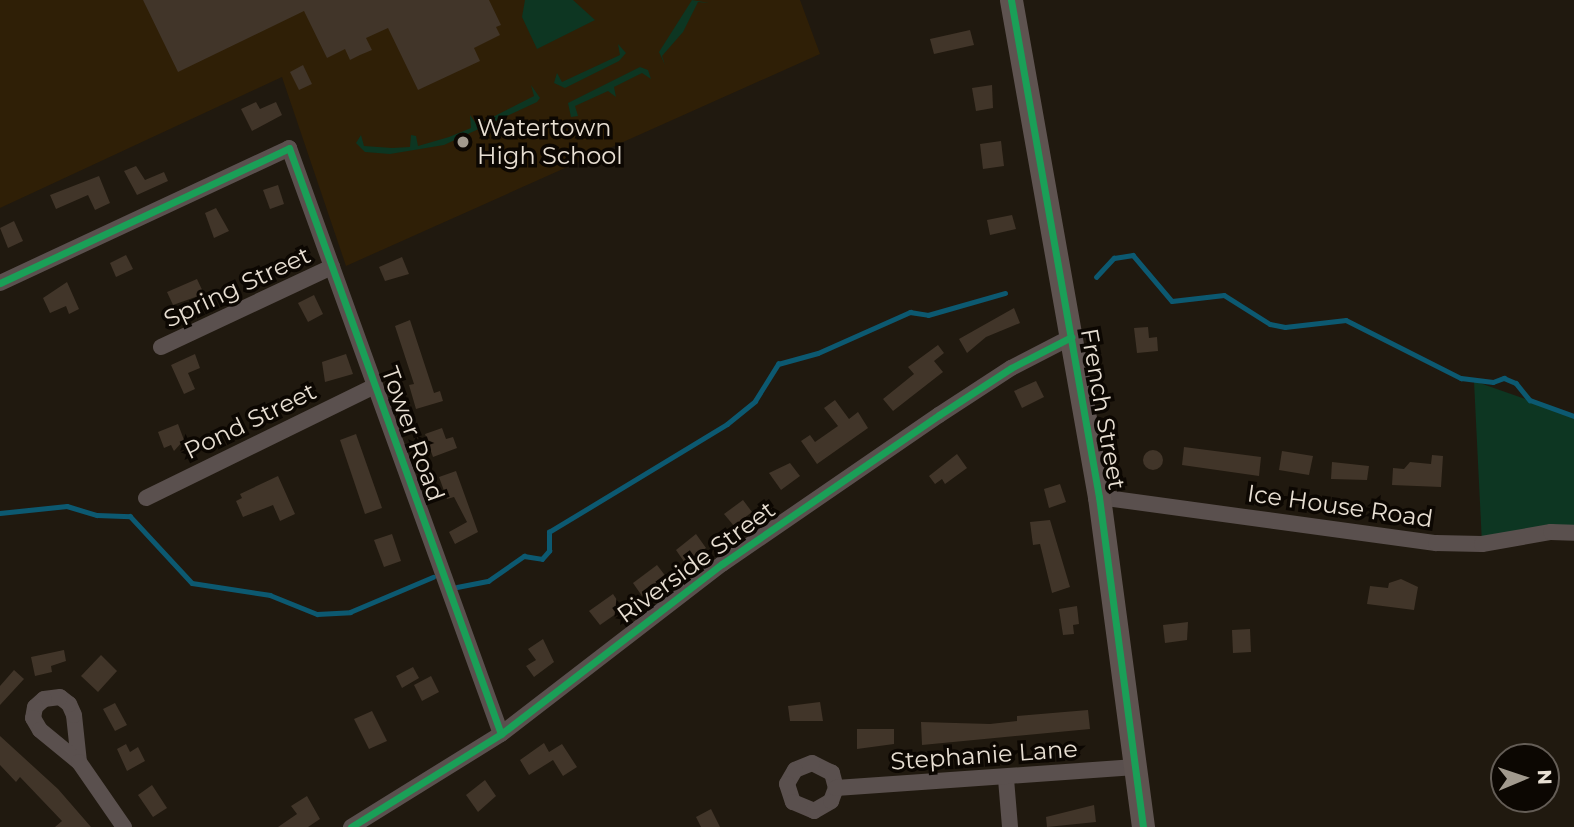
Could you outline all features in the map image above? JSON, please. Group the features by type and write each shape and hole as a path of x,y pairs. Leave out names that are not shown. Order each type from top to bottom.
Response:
{"street":[{"name":"French Street","path":"1011,0 1099,497 1143,827"},
{"name":"Tower Road","path":"0,283 289,148 501,734"},
{"name":"Spring Street","path":"161,347 332,267"},
{"name":"Riverside Street","path":"351,827 501,734 722,564 939,415 1011,368 1071,337"},
{"name":"Pond Street","path":"146,498 375,386"},
{"name":"Ice House Road","path":"1099,497 1436,543 1482,544 1550,532 1574,533"},
{"path":"79,762 124,827"},
{"name":"Stephanie Lane","path":"836,788 1006,779 1135,767"},
{"path":"1006,779 1010,827"}],"shaded area":[{"name":"Watertown High School","path":"0,0 800,0 820,54 346,266 282,77 0,208"}],"green space":[{"path":"525,0 573,0 595,20 537,49 522,17"},
{"path":"692,0 709,3 698,2 683,32 662,56 665,65 659,52"},
{"path":"618,44 626,53 619,61 565,88 554,83 557,73 562,82 620,55"},
{"path":"640,67 648,70 651,79 642,73 614,87 616,97 608,91 575,106 578,116 571,117 568,103"},
{"path":"531,85 540,98 537,102 444,145 390,154 365,152 356,143 361,135 364,146 392,148 410,147 411,135 416,136 418,146 449,137 471,128 470,115 477,125 534,96"},
{"path":"1474,381 1574,416 1574,533 1482,544"}],"building":[{"path":"143,0 489,0 501,25 496,27 500,35 474,48 480,61 418,90 388,28 366,38 372,50 350,60 345,49 327,58 304,11 178,72"},
{"path":"970,30 974,45 934,54 930,39"},
{"path":"303,65 312,84 299,90 290,72"},
{"path":"992,85 993,108 976,111 972,88"},
{"path":"256,102 260,109 276,102 282,115 252,131 241,109"},
{"path":"1001,141 1004,166 983,169 980,144"},
{"path":"136,166 145,180 164,172 168,181 137,195 124,171"},
{"path":"99,176 110,203 95,210 88,195 56,209 50,195"},
{"path":"278,185 284,204 270,209 263,190"},
{"path":"216,208 229,231 214,238 205,213"},
{"path":"1012,215 1016,229 990,235 987,220"},
{"path":"14,221 23,241 8,248 0,228"},
{"path":"126,255 133,269 116,277 110,263"},
{"path":"402,257 409,274 385,281 379,267"},
{"path":"197,279 204,294 173,305 167,292"},
{"path":"67,282 79,309 69,314 66,306 50,313 43,298"},
{"path":"314,295 323,314 308,322 298,303"},
{"path":"1014,308 1020,323 986,337 967,353 959,339"},
{"path":"410,320 434,393 440,391 443,401 416,409 409,385 414,384 395,326"},
{"path":"1148,327 1149,338 1157,337 1158,351 1137,353 1134,328"},
{"path":"938,345 944,353 934,361 943,372 893,411 883,399 914,374 908,367"},
{"path":"195,354 200,368 188,373 195,389 184,394 171,365"},
{"path":"346,354 353,374 325,382 322,362"},
{"path":"1036,381 1044,397 1022,408 1014,391"},
{"path":"835,400 849,419 858,412 868,428 817,464 801,441 810,435 815,442 838,426 824,408"},
{"path":"178,424 184,440 174,451 171,445 164,448 158,432"},
{"path":"442,428 446,439 453,437 457,448 433,457 425,434"},
{"path":"356,434 382,508 365,514 340,440"},
{"path":"1184,447 1261,457 1259,476 1182,465"},
{"path":"1153,450 1160,453 1163,460 1160,467 1153,470 1146,467 1143,460 1146,453"},
{"path":"1282,451 1313,456 1309,475 1279,470"},
{"path":"957,454 967,468 945,484 942,479 935,484 929,476"},
{"path":"1432,455 1443,456 1441,487 1392,485 1393,468 1404,469 1410,462 1431,464"},
{"path":"1332,462 1369,466 1367,480 1331,479"},
{"path":"790,463 800,476 781,490 769,473"},
{"path":"456,471 478,532 455,544 449,532 467,522 454,497 447,499 439,477"},
{"path":"278,476 295,514 280,521 273,505 243,517 236,501 242,498 240,494"},
{"path":"1060,484 1066,502 1049,508 1044,489"},
{"path":"743,500 752,512 734,526 724,514"},
{"path":"1050,520 1070,587 1052,593 1040,544 1033,545 1030,522"},
{"path":"392,534 401,561 384,567 374,540"},
{"path":"696,534 706,548 685,563 676,550"},
{"path":"657,565 667,578 642,596 633,583"},
{"path":"1401,579 1418,587 1414,610 1367,604 1370,586 1388,588 1389,583"},
{"path":"613,594 623,609 600,625 589,611"},
{"path":"1077,606 1079,624 1073,625 1074,634 1063,635 1059,609"},
{"path":"1188,622 1187,640 1165,643 1163,625"},
{"path":"1250,629 1251,652 1233,653 1232,630"},
{"path":"543,639 554,662 534,677 526,666 536,660 528,649"},
{"path":"64,650 66,661 51,666 52,672 35,676 31,657"},
{"path":"101,655 117,671 98,692 81,676"},
{"path":"413,667 419,678 402,688 396,676"},
{"path":"14,670 24,679 0,705 0,686"},
{"path":"431,676 439,692 422,701 414,685"},
{"path":"820,702 823,721 790,721 788,706"},
{"path":"115,703 127,725 115,731 103,709"},
{"path":"1088,710 1090,729 922,745 921,722 990,724 1017,721 1017,716"},
{"path":"372,711 387,741 369,749 354,719"},
{"path":"857,729 894,729 894,744 857,749"},
{"path":"0,736 58,789 91,827 55,827 62,821 20,777 16,782 0,765"},
{"path":"544,743 549,752 562,744 577,767 563,776 553,760 529,775 520,760"},
{"path":"126,744 130,752 138,747 145,761 127,771 117,749"},
{"path":"485,780 496,796 478,812 466,795"},
{"path":"152,785 167,808 153,817 138,795"},
{"path":"307,796 320,819 308,827 278,827 297,814 291,806"},
{"path":"1094,805 1096,822 1047,827 1046,817"},
{"path":"711,809 720,827 701,827 696,817"}],"waterway":[{"path":"1096,277 1114,258 1133,255 1172,301 1224,295 1270,324 1285,327 1346,320 1461,378 1493,382 1504,378 1516,383 1530,400 1574,416"},
{"path":"457,587 488,581 524,556 542,559 549,551 549,532 727,424 755,401 778,364 818,353 910,312 928,315 1005,293"},
{"path":"0,513 67,506 97,515 130,516 192,583 270,595 317,614 350,612 433,577"}],"cycle path":[{"path":"1011,0 1099,497 1143,827"},
{"path":"0,283 289,148 501,734"},
{"path":"351,827 501,734 722,564 939,415 1011,368 1071,337"}],"place":[{"name":"Watertown High School","path":"463,142"}]}
